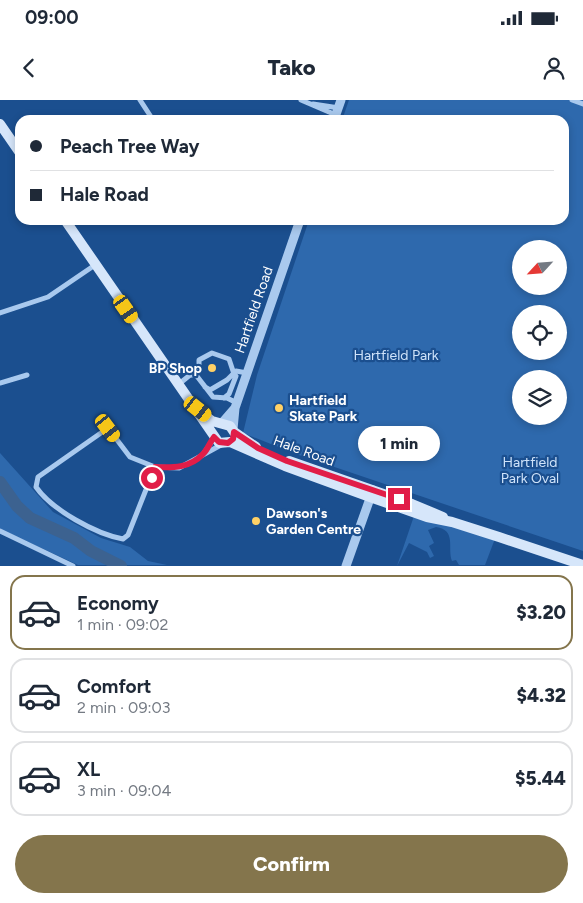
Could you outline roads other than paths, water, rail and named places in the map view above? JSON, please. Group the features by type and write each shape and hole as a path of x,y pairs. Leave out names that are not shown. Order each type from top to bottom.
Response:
{"main road":[{"path":"0,124 15,146"},
{"path":"68,225 179,384 198,409 225,436"},
{"path":"198,409 221,424 225,436"},
{"name":"Hale Road","path":"225,436 285,466 371,494 427,517 452,522 583,565"}],"street":[{"path":"140,100 150,115"},
{"path":"301,100 338,111"},
{"path":"572,100 583,104"},
{"name":"Hartfield Road","path":"225,436 236,406 244,372 298,225"},
{"path":"0,313 48,297 95,264"},
{"path":"179,384 199,369 199,360 212,353 229,359 235,374 229,394 223,398"},
{"path":"205,387 210,390 215,389 235,374 244,372"},
{"path":"0,383 27,375"},
{"path":"190,375 198,376 213,398 223,398 236,406"},
{"name":"Hartfield Road","path":"221,424 236,406"},
{"path":"155,467 128,535 123,539 65,515 43,497 36,487 38,477 108,428 130,457 155,467 179,468 204,453 225,436"},
{"path":"204,453 225,436"},
{"path":"346,566 371,494"},
{"path":"0,531 73,566"}],"waterway":[{"path":"0,482 17,506 30,518 74,538 91,551 121,566"}],"place":[{"name":"BP Shop","path":"212,368"},
{"name":"Hartfield Skate Park","path":"279,408"},
{"name":"Dawson's Garden Centre","path":"256,521"}],"park label":[{"name":"Hartfield Park","path":"396,355"},
{"name":"Hartfield Park Oval","path":"530,470"}]}
